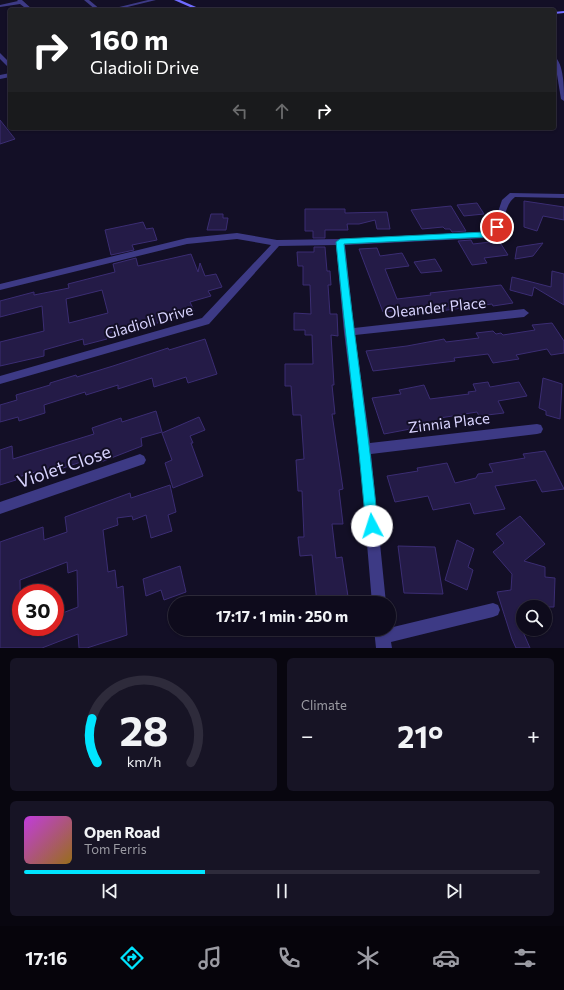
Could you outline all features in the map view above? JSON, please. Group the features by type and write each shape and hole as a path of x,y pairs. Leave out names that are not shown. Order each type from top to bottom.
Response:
{"street":[{"path":"86,0 96,8"},
{"path":"119,8 154,0"},
{"path":"176,0 196,8"},
{"path":"0,6 20,1 29,8"},
{"path":"0,55 8,65"},
{"path":"556,61 564,99"},
{"path":"0,287 187,241 237,236 277,243 340,242 486,235 493,232 497,227 506,200 513,195 564,196"},
{"path":"340,242 349,332 365,449 378,596"},
{"name":"Gladioli Drive","path":"0,380 205,322 277,243"},
{"name":"Oleander Place","path":"349,332 524,313"},
{"name":"Zinnia Place","path":"365,449 537,429"},
{"name":"Violet Close","path":"0,508 140,460"},
{"path":"382,638 494,610"}],"building":[{"path":"0,120 15,139 0,144"},
{"path":"524,201 564,207 564,220 543,216 537,231 524,227"},
{"path":"477,203 484,214 464,216 457,205"},
{"path":"451,206 466,231 452,232 450,229 445,229 443,227 422,229 411,210"},
{"path":"305,209 345,209 345,213 387,212 390,229 377,229 375,220 359,224 347,224 348,230 325,230 325,238 313,238 313,231 305,231"},
{"path":"211,214 223,214 223,218 228,218 226,230 207,230"},
{"path":"143,222 146,229 153,228 157,240 132,245 134,250 111,255 105,230"},
{"path":"471,240 473,244 499,241 508,255 484,258 487,263 472,265 458,241"},
{"path":"543,243 533,256 515,259 517,247"},
{"path":"314,247 325,247 327,271 330,271 331,285 328,285 330,314 337,314 338,336 331,335 334,385 332,385 335,414 332,414 343,489 339,490 343,524 332,524 336,558 342,557 348,596 316,596 312,555 300,556 298,537 304,537 302,491 298,491 296,460 304,459 301,415 293,415 291,386 285,386 285,364 313,364 312,335 305,335 305,330 294,330 294,313 311,314 310,285 303,285 303,266 298,266 297,252 314,252"},
{"path":"377,248 380,256 402,253 409,266 385,269 397,299 431,295 430,293 501,285 513,303 493,306 492,304 440,311 437,306 383,312 359,249"},
{"path":"191,254 198,272 200,263 205,276 216,274 222,287 208,291 211,296 190,302 194,311 142,328 141,324 106,334 107,339 84,345 83,339 44,350 44,356 0,366 0,342 44,331 42,306 0,317 0,301 34,292 34,295 69,288 68,284 115,272 113,264 136,258 138,266","holes":["102,290 108,313 69,323 66,299"]},
{"path":"435,259 442,271 421,273 414,262"},
{"path":"552,271 564,274 564,305 534,287 532,296 510,290 512,277 551,287"},
{"path":"552,323 564,341 564,353 551,355 547,349 516,355 519,359 493,363 488,354 454,358 455,361 373,371 366,351 407,346 444,339 446,342 479,338 476,333 493,331 496,334 501,333 503,335 535,330 532,325"},
{"path":"205,339 217,374 188,383 186,377 154,387 152,378 118,389 118,385 86,395 85,392 44,405 45,413 19,421 18,417 0,422 0,405 17,400 16,395 50,385 50,383 76,375 77,377 168,348 169,350"},
{"path":"543,378 562,384 560,419 546,415 546,411 539,408"},
{"path":"488,382 490,387 519,382 527,396 498,401 504,413 479,416 477,412 440,418 442,423 384,434 372,398 401,394 399,390 424,385 430,399 469,394 468,392 476,391 473,384"},
{"path":"156,411 162,432 141,438 142,446 101,462 99,456 63,468 62,464 15,478 16,480 0,485 0,450 12,446 13,459 94,434 92,428 121,418 122,422"},
{"path":"199,417 205,430 190,436 193,443 191,443 203,476 173,488 165,463 172,460 162,433"},
{"path":"545,451 564,489 542,492 536,480 495,486 505,509 474,514 470,503 433,510 428,496 395,502 387,476 418,471 417,468 447,463 455,483 476,478 478,474 493,472 489,464 525,458 523,454"},
{"path":"170,485 176,512 168,515 172,531 151,538 146,515 133,520 132,516 117,518 118,525 103,530 108,572 115,570 117,588 123,586 127,635 87,648 79,648 78,634 42,648 0,648 0,542 43,527 44,540 67,532 65,517 130,493 131,498"},
{"path":"520,516 545,544 524,561 545,567 545,577 555,578 554,607 552,607 552,600 516,600 516,636 525,636 530,648 516,648 497,592 511,590 512,574 493,552 504,543 496,534"},
{"path":"457,540 474,549 468,567 473,570 467,590 445,580"},
{"path":"398,546 435,547 443,594 404,593"},
{"path":"180,566 186,592 175,596 168,596 168,599 164,600 161,590 146,596 143,579"}],"route":[{"path":"372,526 365,449 349,332 340,242 486,235 493,232 497,227"}]}
